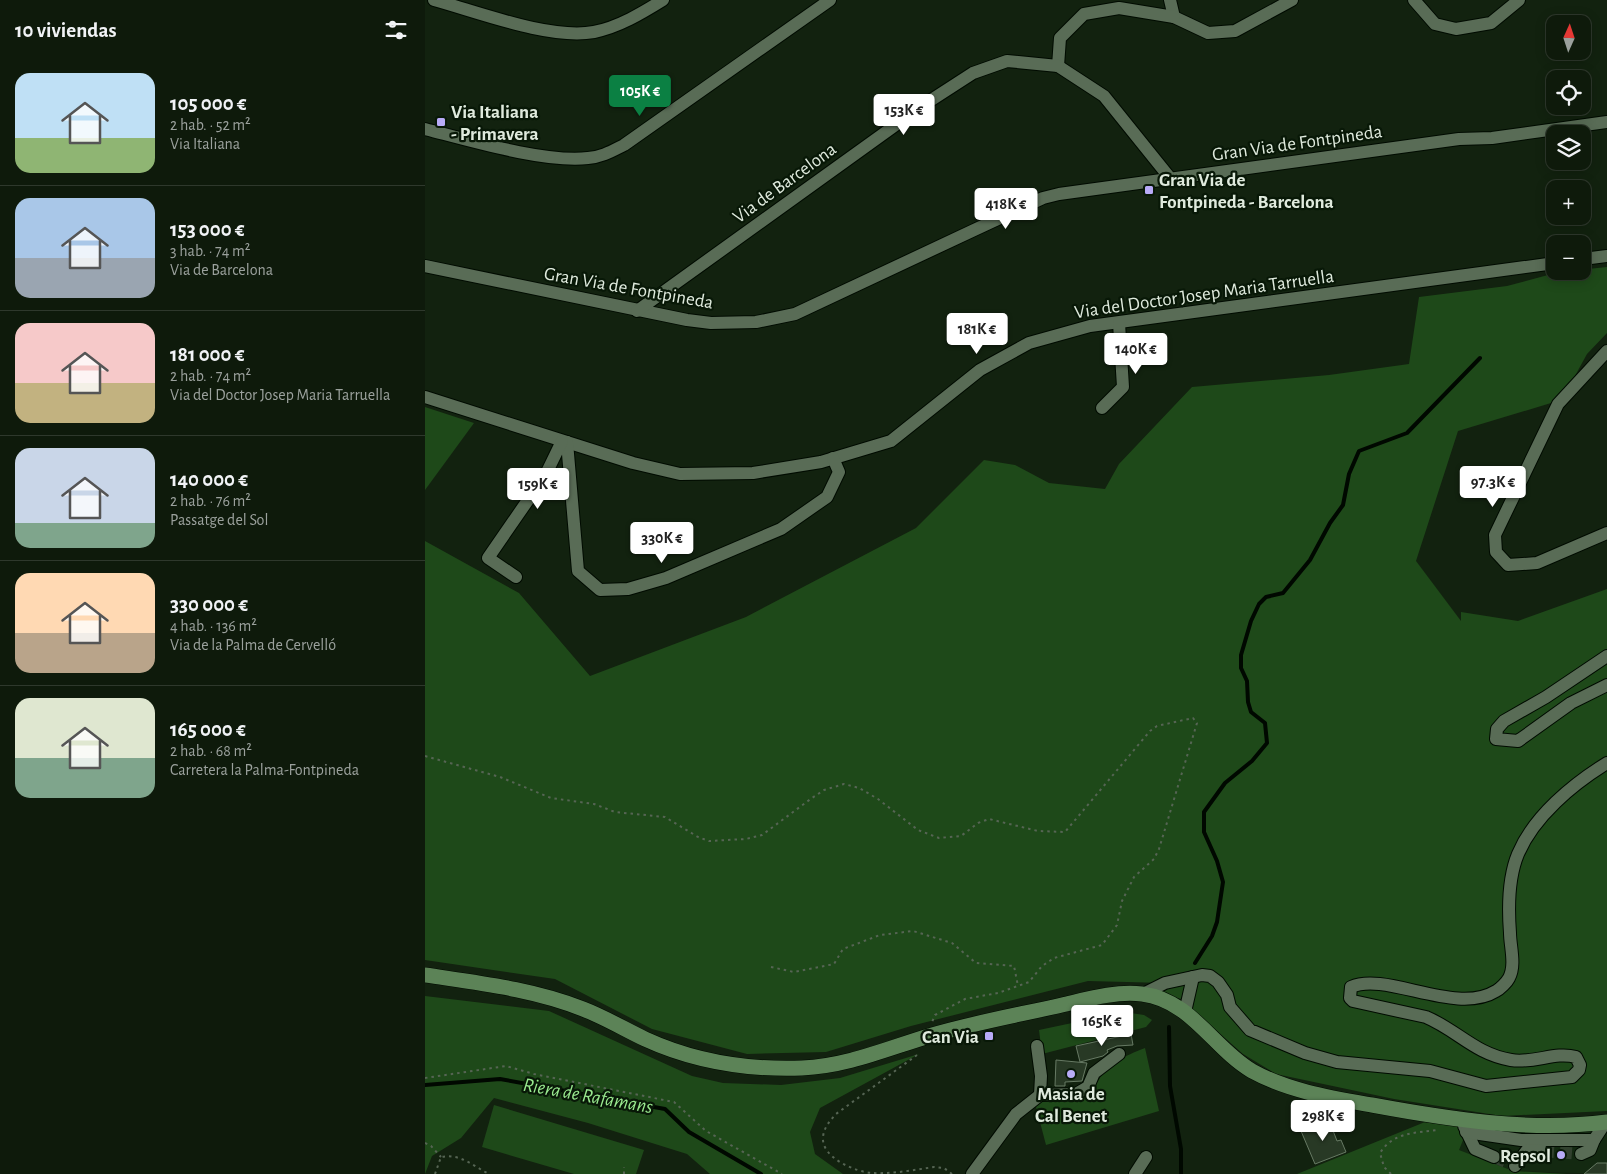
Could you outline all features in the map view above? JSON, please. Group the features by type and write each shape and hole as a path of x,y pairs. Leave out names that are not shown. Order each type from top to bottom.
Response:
{"main road":[{"path":"425,975 542,996 583,1009 683,1054 740,1066 800,1068 830,1066 849,1062 929,1036 1098,997 1123,993 1143,994 1160,998 1185,1012 1237,1060 1272,1080 1342,1100 1464,1126 1513,1123 1556,1125 1606,1122"}],"street":[{"path":"434,0 554,32 593,32 629,20 663,0"},
{"path":"425,129 528,153 568,158 587,158 606,154 624,145 830,0"},
{"path":"1170,0 1174,17"},
{"path":"1058,66 1060,38 1084,14 1119,8 1174,17 1208,33 1235,31 1292,0"},
{"path":"1413,0 1435,24 1456,29 1491,23 1519,0"},
{"name":"Via de Barcelona","path":"637,310 817,180 973,73 1007,61 1058,66 1104,96 1170,178"},
{"name":"Gran Via de Fontpineda","path":"425,266 637,310 711,323 756,322 795,314 1043,198 1080,190 1459,139 1492,138 1607,122"},
{"path":"1591,259 1607,256"},
{"name":"Via del Doctor Josep Maria Tarruella","path":"425,397 633,463 680,474 753,473 833,458 891,441 980,370 1029,343 1090,326 1546,264"},
{"path":"1102,408 1123,387 1119,322"},
{"path":"1607,351 1558,404 1495,535 1496,552 1508,565 1537,563 1607,532"},
{"path":"564,442 578,571 600,590 628,589 666,578 781,530 827,497 839,472 833,458"},
{"path":"516,576 488,558 546,474 564,442"},
{"path":"1607,656 1547,697 1504,721 1497,729 1496,739 1518,741 1571,703 1607,685"},
{"path":"1143,994 1165,983 1203,975 1218,982 1227,995 1230,1007 1250,1030 1285,1047 1329,1060 1430,1071 1486,1086 1572,1077 1580,1064 1576,1057 1561,1054 1546,1059 1521,1061 1497,1057 1481,1052 1426,1016 1353,1002 1350,998 1351,988 1357,984 1385,986 1466,999 1485,996 1497,991 1509,978 1511,970 1509,900 1512,872 1518,853 1526,839 1565,791 1607,763"},
{"path":"1185,1012 1193,977"},
{"path":"1037,1046 1041,1076 1040,1095"},
{"path":"972,1174 1003,1129 1016,1114 1040,1095 1076,1094 1088,1087 1094,1073 1119,1054"},
{"path":"1581,1154 1590,1150 1606,1122"},
{"path":"1513,1123 1524,1145 1515,1166"},
{"path":"1464,1126 1541,1151"},
{"path":"1464,1126 1475,1149 1494,1157"},
{"path":"1524,1145 1594,1140"},
{"path":"1135,1174 1146,1157"}],"path":[{"path":"425,756 492,774 551,798 594,804 615,812 665,817 698,837 709,841 746,839 763,835 824,790 845,784 859,788 878,799 927,835 950,838 961,836 978,823 989,819 1038,831 1065,832 1150,731 1157,726 1193,718 1197,723 1189,755 1168,813 1159,849 1154,860 1134,877 1122,901 1117,925 1102,945 1054,958 1042,966 1029,982 998,993 965,999 935,1015 929,1036"},
{"path":"771,967 794,972 834,964 843,949 881,935 913,931 952,943 976,964 1015,966 1018,986"},
{"path":"919,1054 836,1114 827,1125 823,1138 825,1149 832,1156 856,1170 871,1173 934,1167 944,1168 952,1174"},
{"path":"425,1078 506,1066 534,1074 674,1102 706,1131 782,1174"},
{"path":"1391,1174 1384,1167 1380,1152 1386,1142 1407,1134 1437,1130"},
{"path":"425,1143 431,1146 441,1157 458,1157 489,1174"},
{"path":"435,1174 441,1157"},
{"path":"624,1167 624,1174"}],"shaded area":[{"path":"1468,1128 1607,1129 1607,1174 1513,1171 1458,1150"}],"green space":[{"path":"1607,267 1607,333 1587,354 1570,385 1551,403 1458,431 1416,561 1461,621 1461,612 1518,621 1607,589 1607,1111 1502,1116 1394,1099 1276,1074 1243,1054 1181,999 1162,993 1168,989 1165,983 1088,981 911,1026 826,1052 747,1054 652,1029 555,979 425,960 425,541 519,593 590,676 746,617 916,528 984,460 1015,465 1049,483 1105,489 1119,464 1192,387 1329,375 1409,364 1419,297 1507,286 1546,276 1546,280 1591,280 1591,269"},
{"path":"425,407 474,423 425,490"},
{"path":"425,996 549,1011 692,1076 723,1083 781,1085 840,1078 919,1054 820,1108 810,1132 815,1154 843,1174 710,1174 687,1154 588,1123 494,1098 461,1138 432,1156 425,1174"},
{"path":"1124,1012 1144,1015 1152,1020 1146,1027 1042,1054 1039,1030"},
{"path":"1145,1048 1159,1111 1046,1145 1035,1103 1096,1084 1111,1066 1130,1054"},
{"path":"494,1105 644,1150 636,1174 574,1174 482,1147"},
{"path":"1425,1122 1468,1128 1459,1150 1513,1171 1567,1174 1297,1174"}],"building":[{"path":"1131,1034 1133,1045 1117,1046 1107,1050 1108,1052 1103,1056 1080,1062 1076,1046"},
{"name":"Masia de Cal Benet","path":"1056,1060 1087,1063 1082,1081 1065,1082 1065,1086 1055,1086"},
{"path":"1329,1120 1337,1141 1341,1140 1346,1152 1315,1164 1301,1131"},
{"path":"1597,1163 1607,1163 1607,1174 1584,1174"}],"waterway":[{"path":"1195,963 1212,936 1217,922 1223,882 1217,861 1204,832 1204,812 1225,783 1252,761 1267,743 1265,723 1251,712 1248,702 1247,681 1241,668 1241,655 1251,621 1259,604 1266,597 1283,593 1310,560 1330,523 1343,505 1349,474 1359,451 1407,433 1480,358"},
{"path":"1169,1027 1170,1086 1181,1149 1181,1174"},
{"name":"Riera de Rafamans","path":"425,1085 500,1079 665,1109 689,1132 761,1174"}],"tunnel":[{"path":"1542,1151 1581,1154"},
{"path":"1494,1157 1515,1166"}],"place":[{"name":"Via Italiana - Primavera","path":"441,122"},
{"name":"Gran Via de Fontpineda - Barcelona","path":"1149,190"},
{"name":"Can Via","path":"989,1036"},
{"name":"Masia de Cal Benet","path":"1071,1074"},
{"name":"Repsol","path":"1561,1155"}]}
